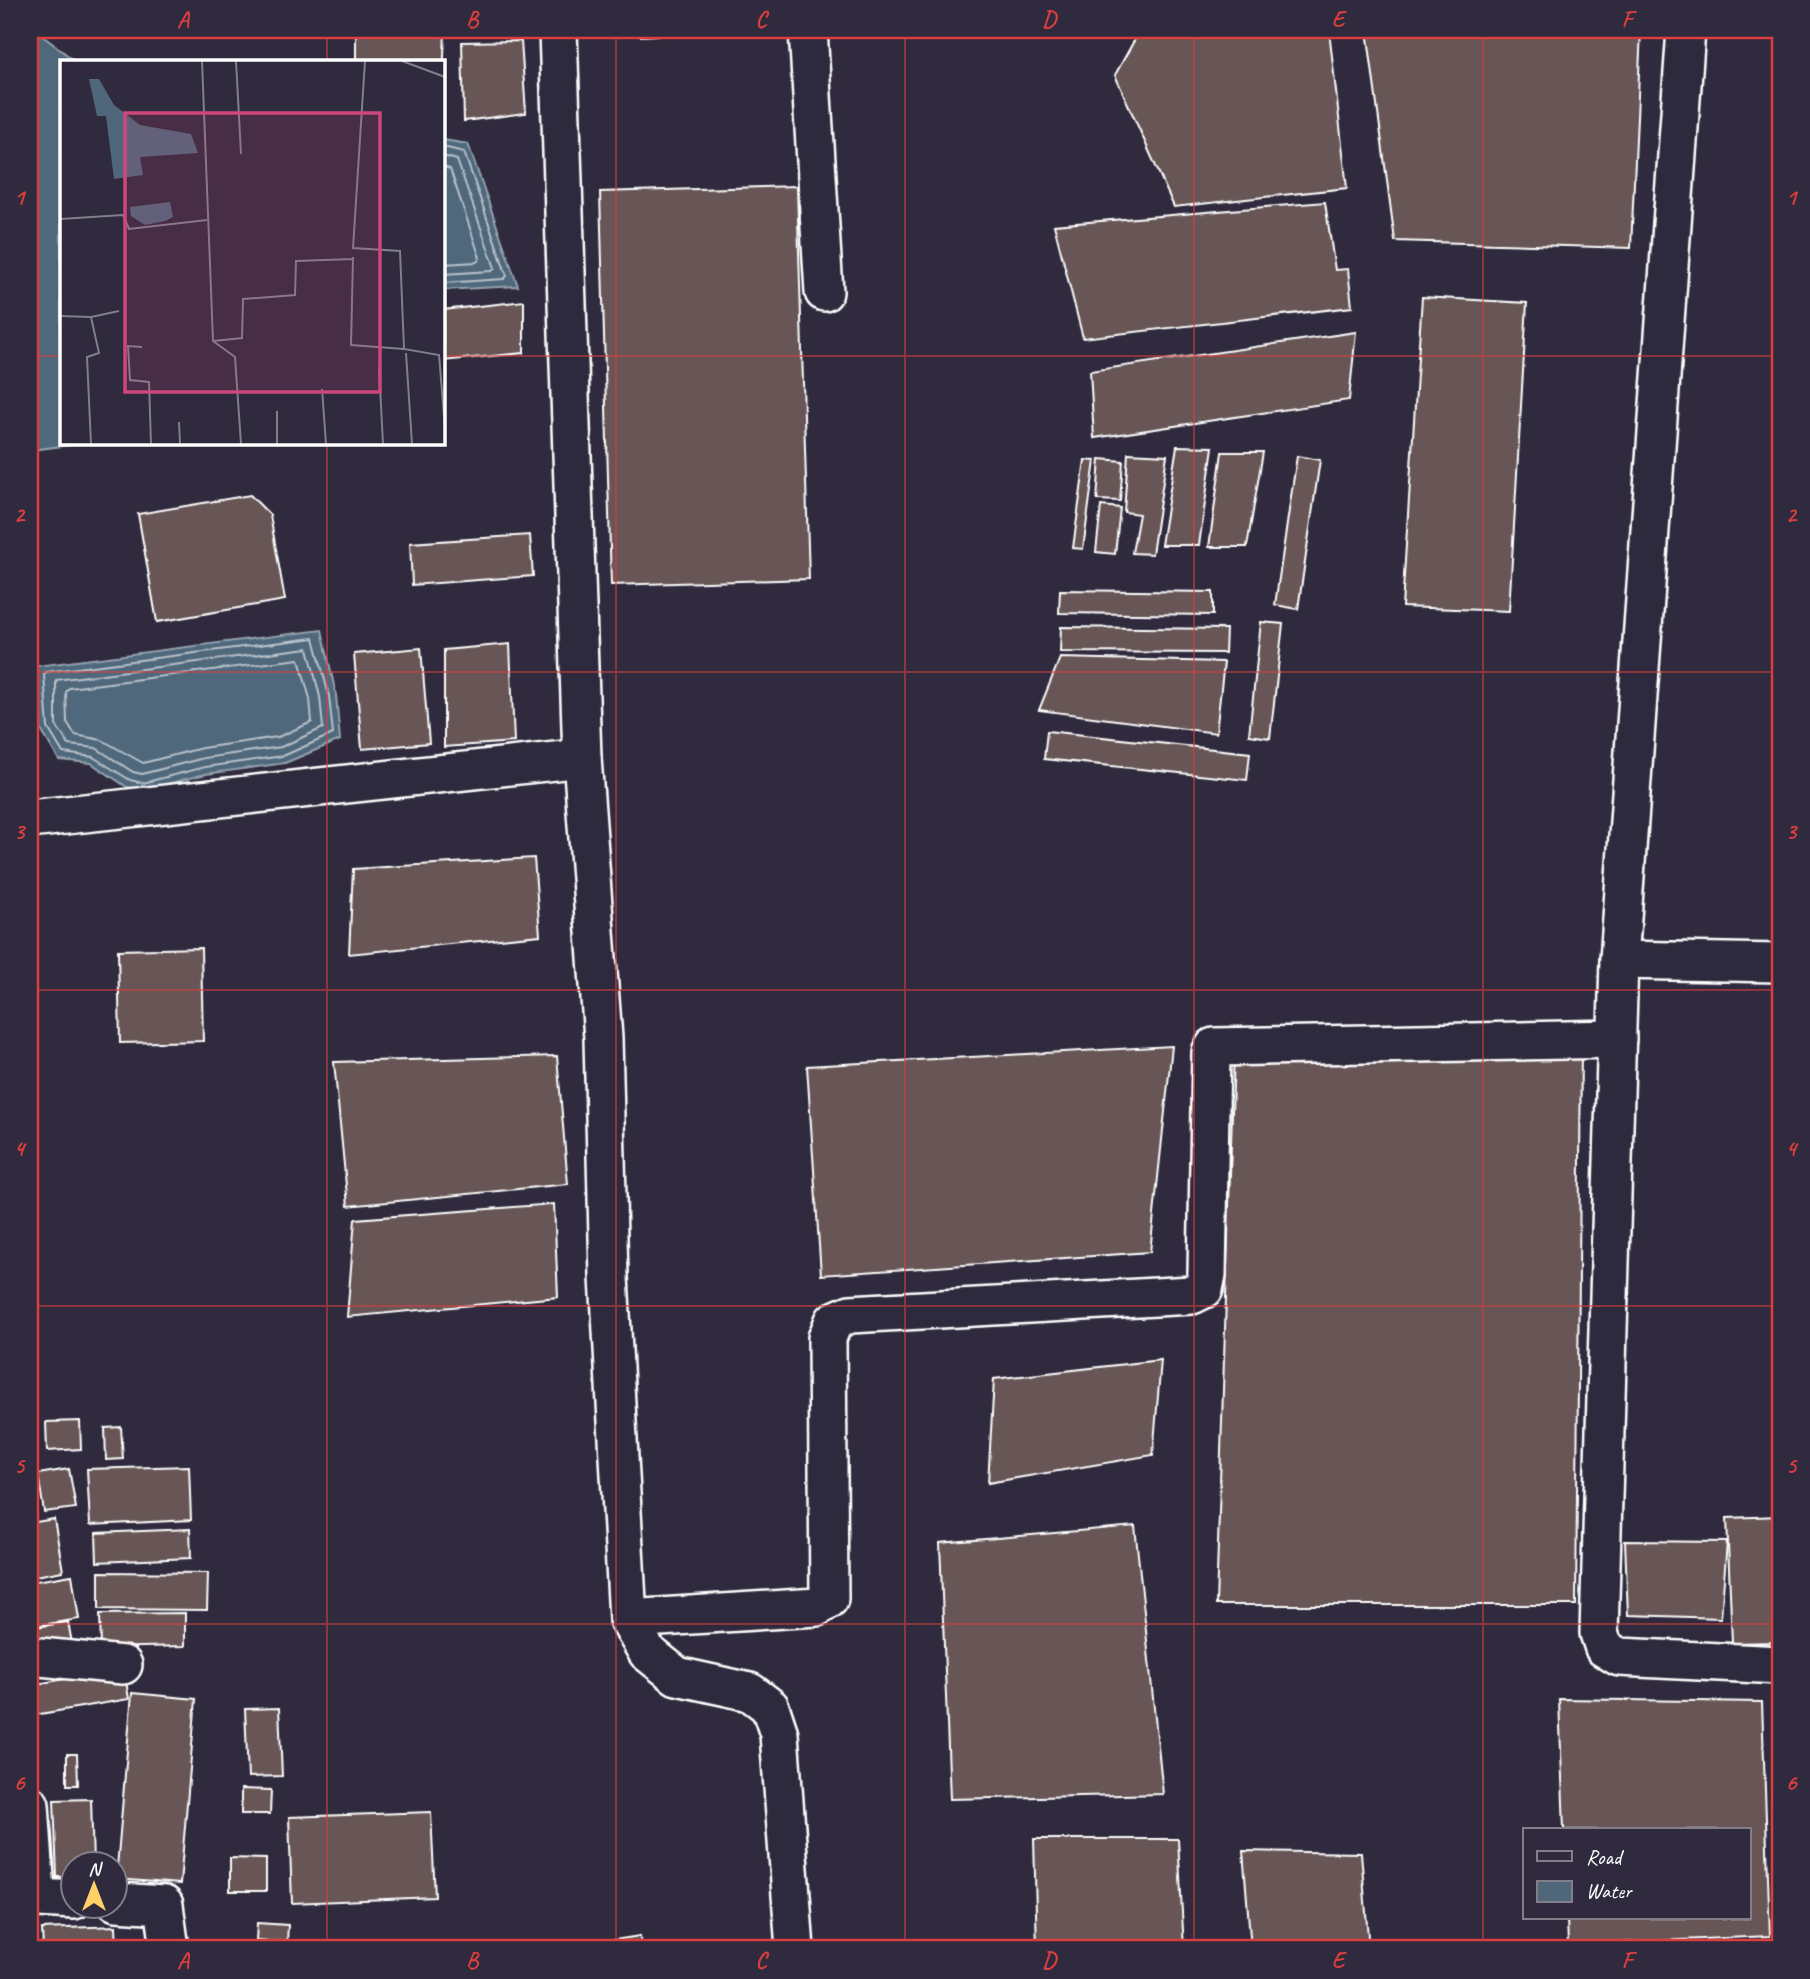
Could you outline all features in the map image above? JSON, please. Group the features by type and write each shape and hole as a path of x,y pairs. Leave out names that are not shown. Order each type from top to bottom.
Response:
{"street":[{"path":"558,30 582,758 603,1038 608,1277 628,1619 646,1652 677,1676 750,1692 771,1707 779,1734 794,1949"},
{"path":"808,30 824,292"},
{"path":"1686,30 1619,960 1599,1633 1604,1648 1619,1657 1780,1665"},
{"path":"30,819 582,758"},
{"path":"1619,960 1780,963"},
{"path":"628,1619 817,1607 829,1598 827,1338 834,1321 850,1314 1192,1295 1204,1289 1207,1274 1211,1052 1214,1048 1617,1039"},
{"path":"30,1656 123,1665"},
{"path":"30,1805 36,1893 39,1898 60,1899"},
{"path":"130,1903 164,1905 170,1949"}],"water":[{"path":"30,30 35,30 74,60 60,60 60,444 79,444 30,450"},
{"path":"444,140 468,144 518,286 444,290"},
{"path":"322,630 336,695 340,740 285,763 206,774 143,790 127,787 91,763 59,760 41,730 36,666"}],"building":[{"path":"356,30 445,30 444,60 356,60"},
{"path":"642,30 731,30 731,31 641,36"},
{"path":"1140,30 1329,30 1347,188 1174,207 1115,75"},
{"path":"1367,30 1641,30 1631,248 1395,241"},
{"path":"521,41 526,113 464,121 462,42"},
{"path":"797,186 809,579 611,585 600,192"},
{"path":"1325,202 1335,270 1348,269 1352,307 1083,338 1054,225"},
{"path":"1422,297 1527,303 1509,611 1402,607"},
{"path":"524,301 524,353 444,361 444,310"},
{"path":"1356,332 1349,400 1094,438 1090,371"},
{"path":"1177,446 1213,447 1199,545 1161,545"},
{"path":"1222,452 1263,452 1247,547 1209,547"},
{"path":"1128,453 1167,455 1152,554 1132,553 1139,514 1124,512"},
{"path":"1297,456 1320,460 1298,609 1275,605"},
{"path":"1100,459 1123,461 1120,501 1097,500"},
{"path":"1085,460 1095,461 1083,549 1073,548"},
{"path":"250,495 270,515 285,600 157,622 138,514"},
{"path":"1101,506 1120,508 1115,554 1096,552"},
{"path":"530,535 533,576 412,585 410,543"},
{"path":"1060,590 1213,592 1213,615 1059,613"},
{"path":"1261,622 1283,624 1270,738 1249,735"},
{"path":"1061,627 1226,629 1225,653 1060,652"},
{"path":"510,644 514,742 444,747 444,650"},
{"path":"421,648 429,743 362,749 354,654"},
{"path":"1060,658 1224,662 1216,733 1039,710"},
{"path":"1047,731 1250,753 1247,780 1044,759"},
{"path":"534,858 540,935 349,954 353,869"},
{"path":"201,948 203,1041 120,1043 118,950"},
{"path":"1172,1046 1150,1252 821,1275 807,1066"},
{"path":"1581,1050 1576,1605 1216,1605 1234,1052"},
{"path":"557,1056 568,1184 348,1206 334,1062"},
{"path":"554,1204 558,1297 347,1317 355,1219"},
{"path":"1161,1360 1153,1455 988,1483 994,1379"},
{"path":"80,1421 81,1449 47,1451 46,1422"},
{"path":"121,1427 123,1459 106,1460 105,1428"},
{"path":"189,1466 191,1520 90,1525 87,1469"},
{"path":"69,1469 76,1508 44,1512 38,1474"},
{"path":"30,1474 36,1514 30,1515"},
{"path":"1780,1516 1780,1642 1732,1643 1727,1518"},
{"path":"54,1519 63,1571 30,1577 30,1523"},
{"path":"1135,1526 1163,1794 950,1799 940,1543"},
{"path":"190,1529 191,1558 97,1562 96,1533"},
{"path":"1625,1541 1727,1542 1721,1618 1628,1615"},
{"path":"99,1572 208,1573 207,1610 99,1609"},
{"path":"72,1575 79,1619 30,1627 30,1582"},
{"path":"185,1613 185,1646 101,1648 100,1614"},
{"path":"68,1622 72,1643 30,1650 30,1628"},
{"path":"124,1669 129,1699 34,1715 30,1685"},
{"path":"132,1693 196,1699 180,1884 130,1880 130,1850 118,1850"},
{"path":"1559,1699 1762,1702 1770,1936 1568,1945 1567,1920 1750,1920 1750,1828 1564,1828"},
{"path":"279,1708 282,1776 248,1777 245,1709"},
{"path":"67,1754 77,1754 78,1785 67,1785"},
{"path":"241,1789 271,1790 270,1814 241,1814"},
{"path":"91,1799 93,1850 60,1850 60,1877 57,1877 54,1800"},
{"path":"431,1812 435,1897 292,1903 289,1817"},
{"path":"1034,1839 1178,1839 1184,1949 1037,1949"},
{"path":"1243,1851 1361,1853 1369,1949 1251,1949"},
{"path":"230,1858 266,1859 266,1891 230,1891"},
{"path":"257,1923 288,1925 287,1942 256,1941"},
{"path":"116,1926 117,1949 43,1949 42,1929"},
{"path":"640,1936 641,1949 614,1949 614,1940"}]}
